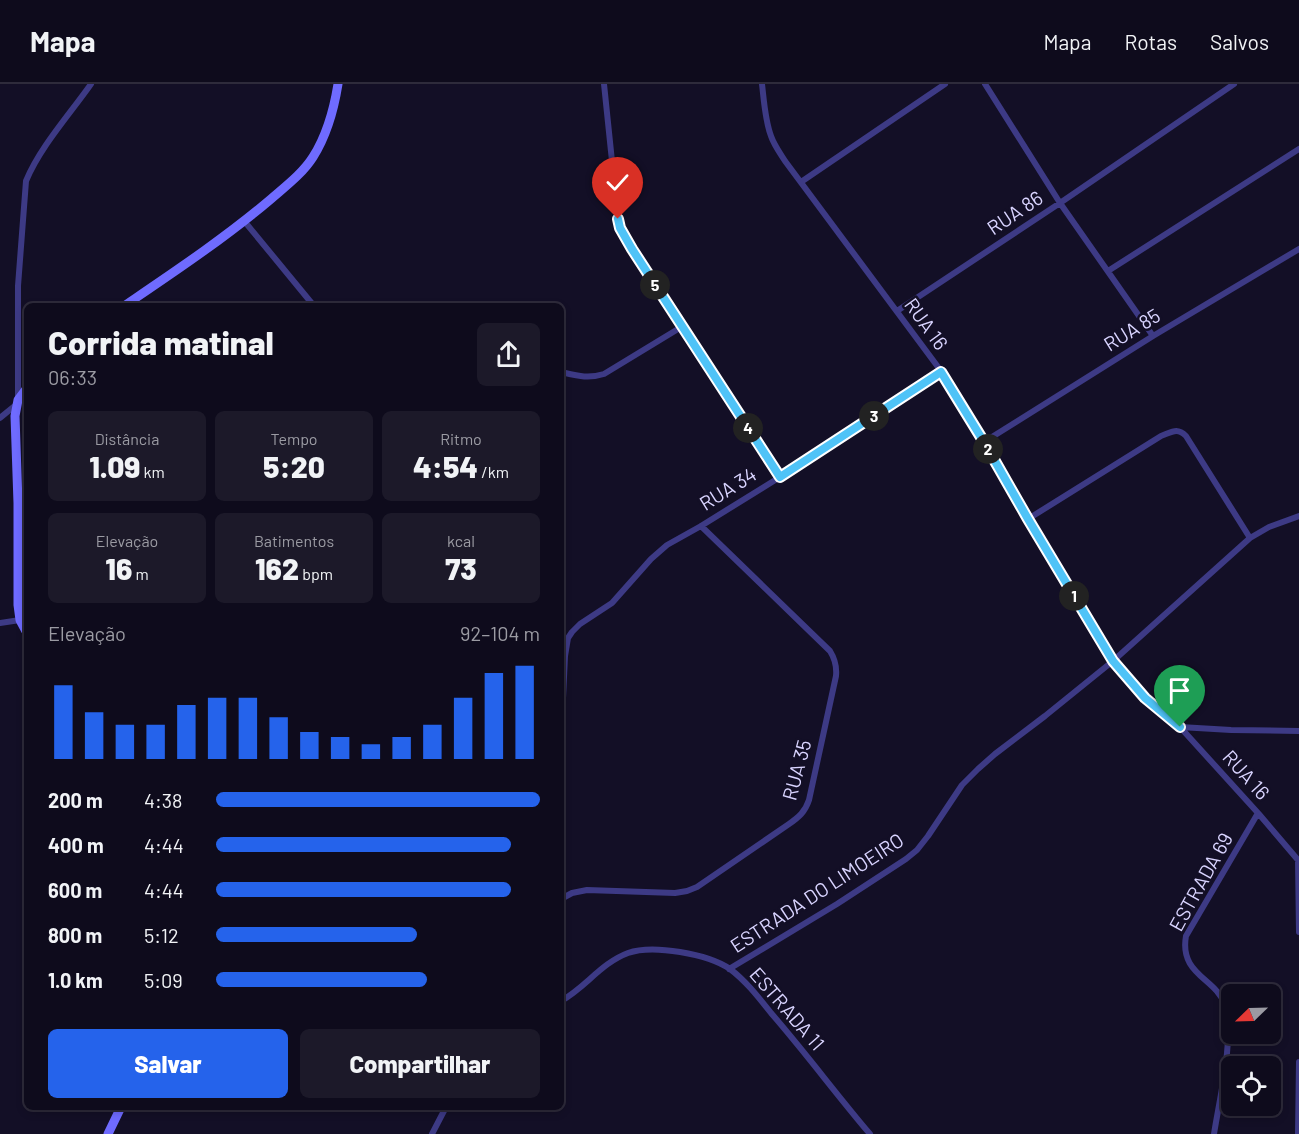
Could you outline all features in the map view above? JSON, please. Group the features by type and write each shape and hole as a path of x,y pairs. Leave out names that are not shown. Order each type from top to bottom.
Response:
{"main road":[{"path":"128,303 245,222 301,172 322,141 330,122 338,84"},
{"path":"24,392 17,402 15,416 18,605 20,620 24,627"},
{"path":"108,1134 120,1110"}],"street":[{"path":"0,418 17,402 18,286 26,181 30,170 42,152 91,84"},
{"path":"604,84 620,228 780,477"},
{"name":"RUA 16","path":"762,84 771,137 785,161 941,372 1113,661 1145,698 1180,727 1298,860"},
{"path":"801,182 945,84"},
{"path":"985,84 1060,203 1153,336"},
{"name":"RUA 86","path":"897,311 1234,84"},
{"path":"1108,272 1299,149"},
{"path":"245,222 312,303"},
{"name":"RUA 85","path":"984,442 1153,336 1299,249"},
{"path":"564,373 582,377 604,374 682,326"},
{"name":"RUA 34","path":"564,677 568,638 572,632 612,603 639,570 667,545 780,477 941,372"},
{"path":"1028,519 1161,436 1177,430 1186,436 1250,538"},
{"name":"ESTRADA DO LIMOEIRO","path":"729,969 906,859 917,850 962,785 978,768 1113,661 1250,538 1269,527 1299,516"},
{"name":"RUA 35","path":"564,897 587,890 675,893 687,891 704,883 803,814 810,800 836,676 835,659 830,651 701,526"},
{"path":"0,623 20,620"},
{"path":"1180,727 1299,731"},
{"name":"ESTRADA 69","path":"1214,1134 1227,1043 1227,1019 1224,1004 1218,994 1192,968 1184,944 1186,936 1258,813"},
{"path":"1298,860 1299,932"},
{"name":"ESTRADA 11","path":"564,999 614,960 639,950 656,949 699,956 729,969 789,1033 870,1134"},
{"path":"1298,1134 1299,1062"},
{"path":"432,1134 444,1110"}],"route":[{"path":"618,219 624,237 780,477 941,372 1113,661 1145,698 1180,727"}]}
